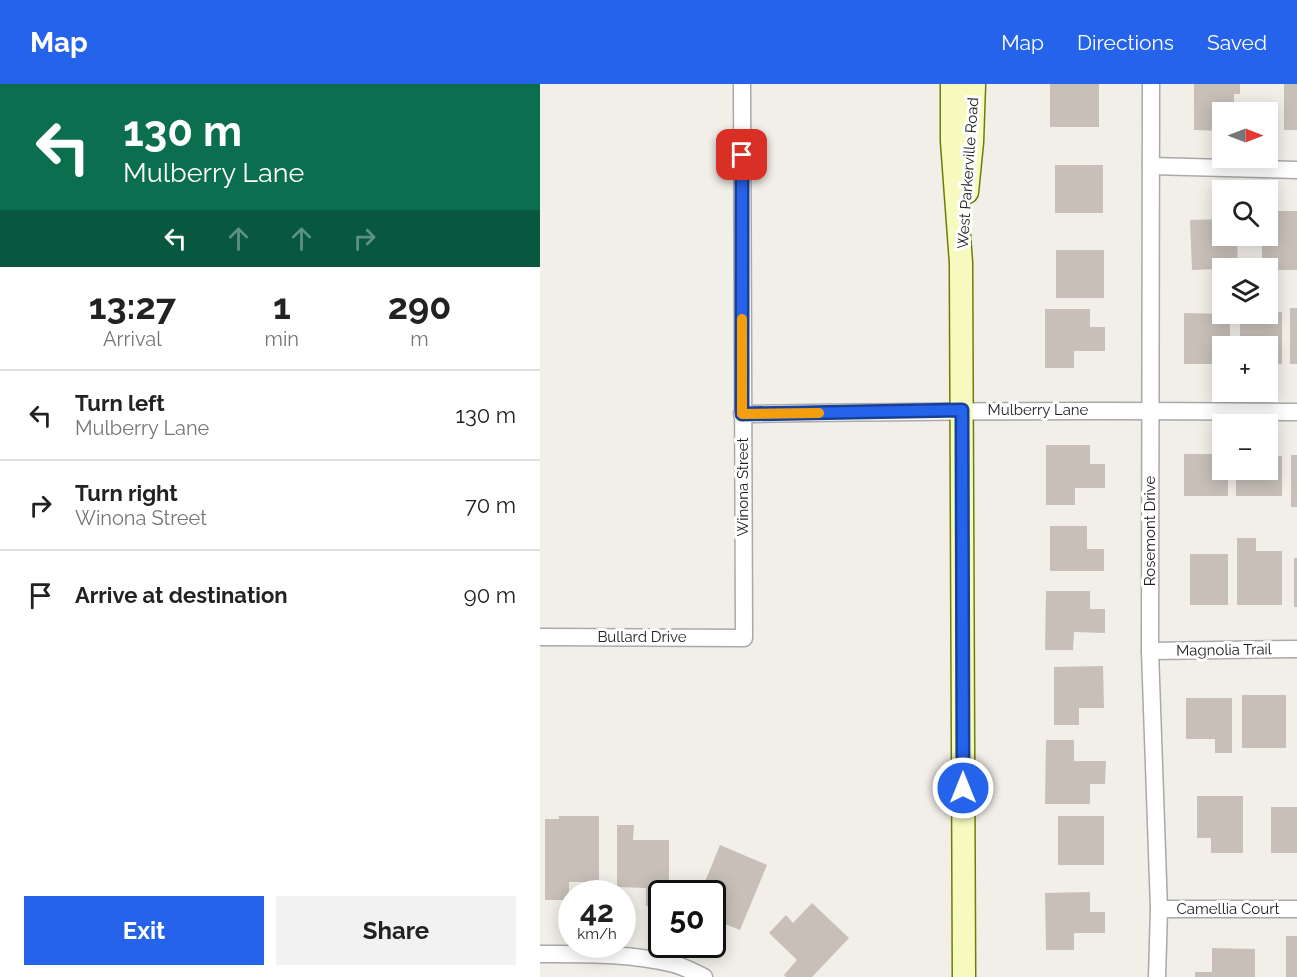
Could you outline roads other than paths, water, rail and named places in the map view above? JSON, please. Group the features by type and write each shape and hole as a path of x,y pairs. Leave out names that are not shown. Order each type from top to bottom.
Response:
{"main road":[{"name":"West Parkerville Road","path":"952,84 952,141 961,263 964,977"},
{"name":"West Parkerville Road","path":"961,263 972,142 974,84"}],"street":[{"name":"Winona Street","path":"742,84 744,638"},
{"name":"Rosemont Drive","path":"1151,84 1150,651 1159,909 1157,977"},
{"path":"1151,166 1297,170"},
{"name":"Mulberry Lane","path":"742,414 962,410 1297,412"},
{"name":"Bullard Drive","path":"540,637 744,638"},
{"name":"Magnolia Trail","path":"1150,651 1297,649"},
{"name":"Camellia Court","path":"1159,909 1297,909"},
{"path":"540,954 639,957 677,965 705,977"}]}
